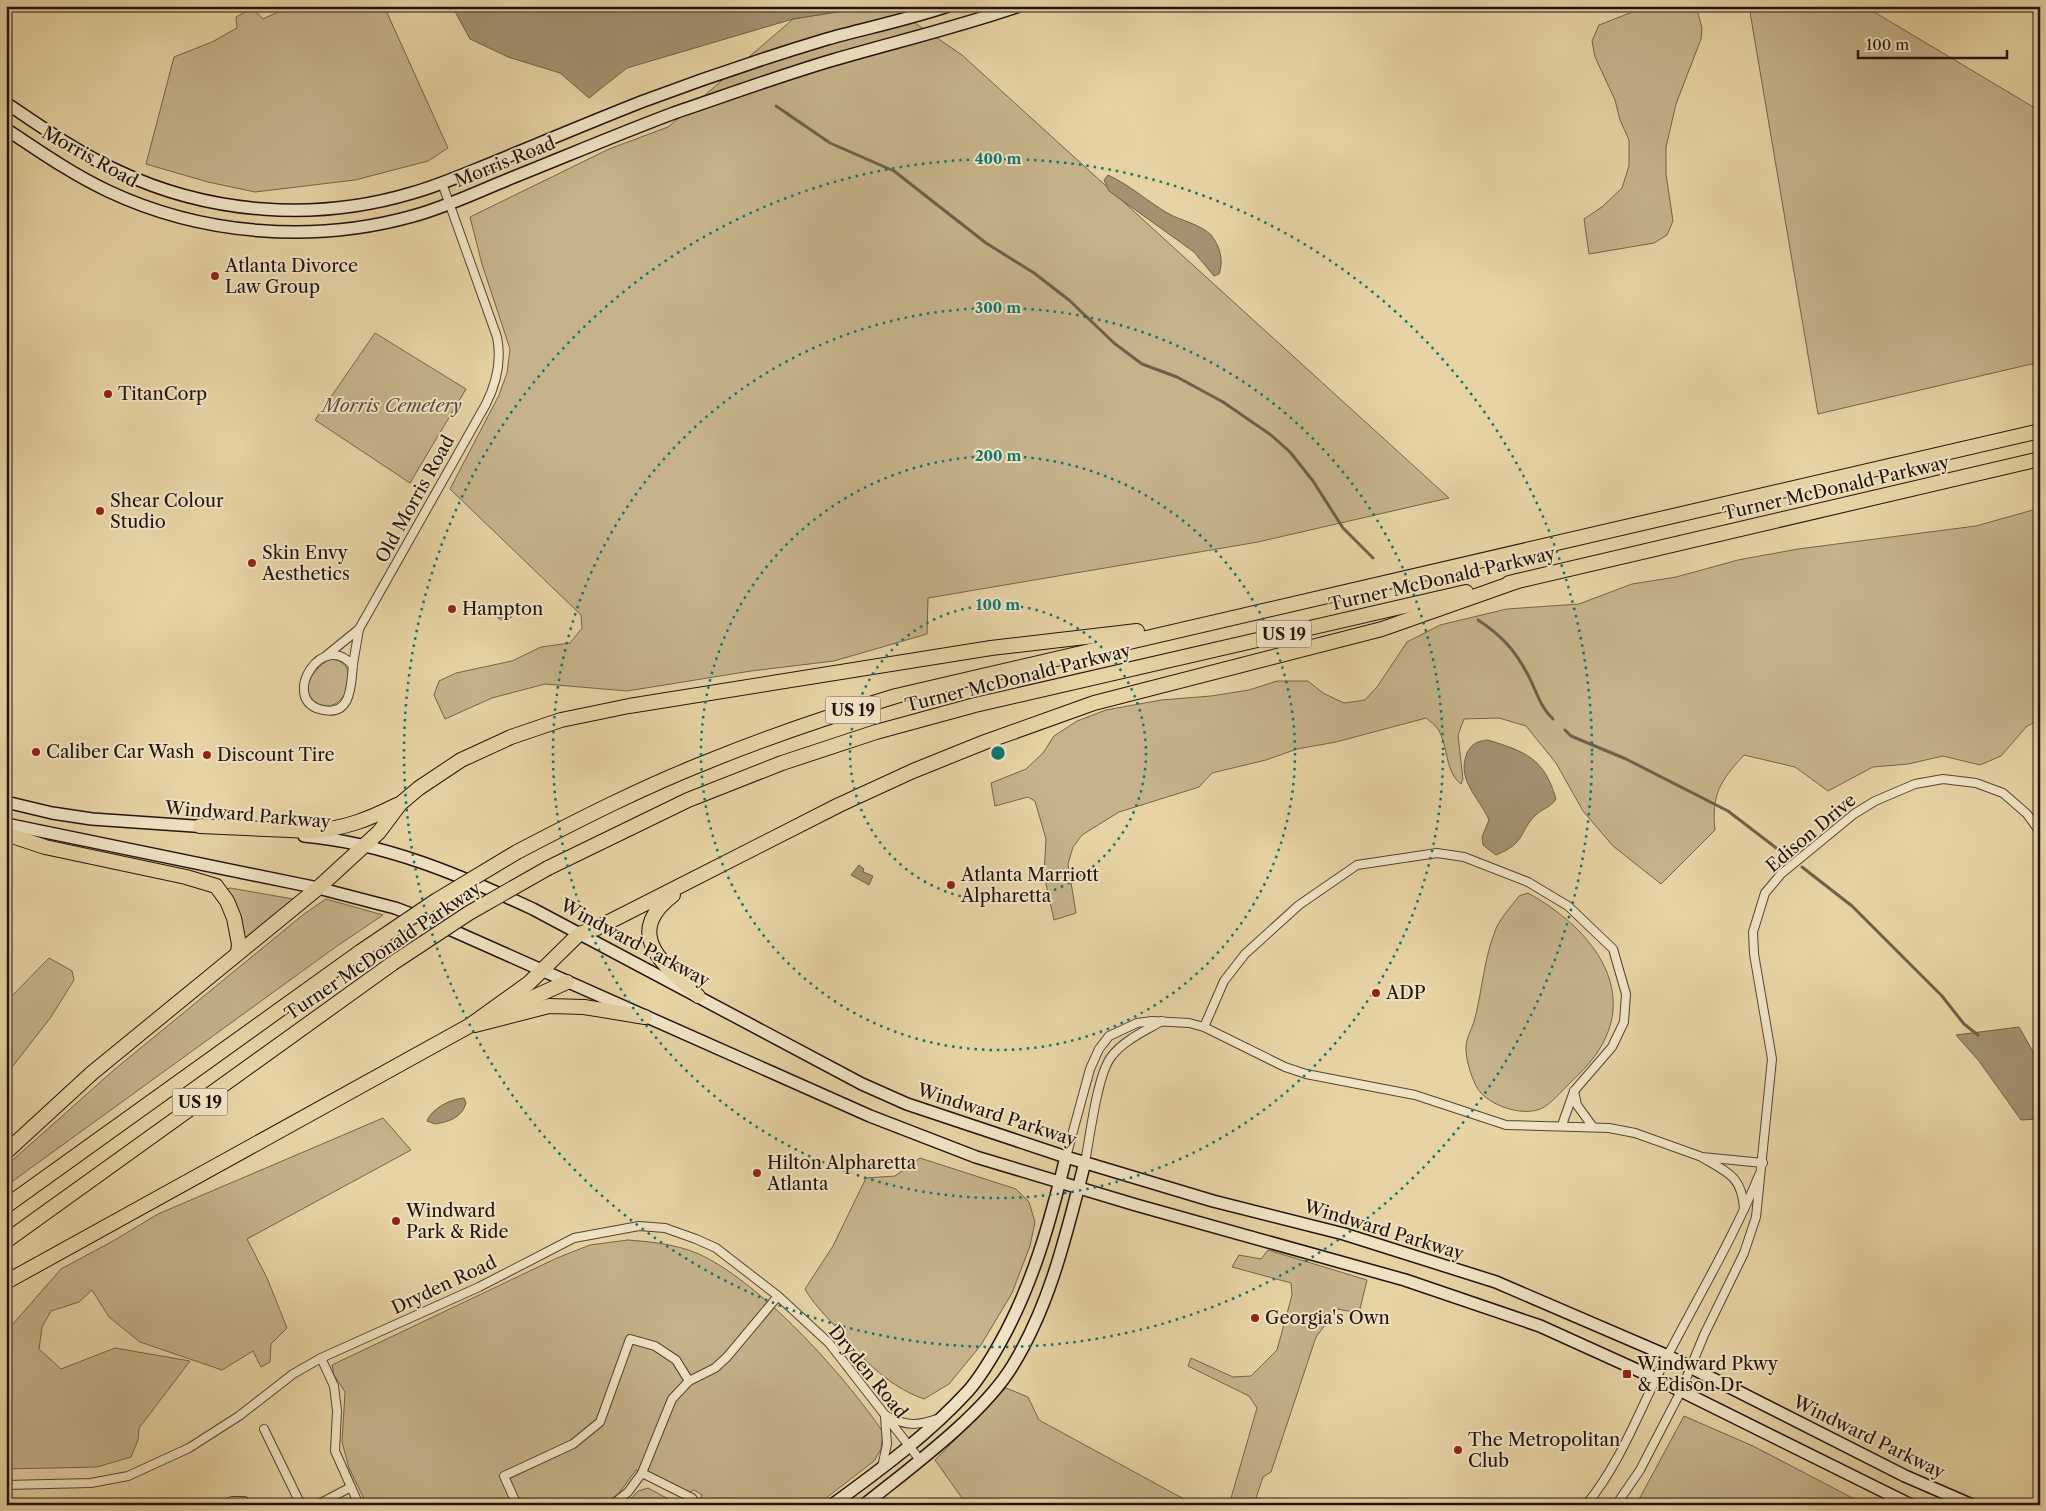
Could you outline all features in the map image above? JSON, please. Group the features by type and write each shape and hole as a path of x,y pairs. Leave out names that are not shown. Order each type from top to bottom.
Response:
{"highway":[{"name":"Turner McDonald Parkway","path":"6,1206 360,952 437,900 517,852 587,816 708,761 831,716 962,679 2040,430"},
{"name":"Turner McDonald Parkway","path":"6,1241 393,963 469,913 548,868 688,800 782,763 876,732 974,705 2040,459"},
{"path":"6,1282 469,1026 542,972 579,934 690,882 878,786 984,742 1061,714 1132,692 1382,629 1518,581"},
{"path":"200,826 312,831 330,830 357,824 400,804 437,775 485,748 536,727 586,714 991,648 1207,623"},
{"path":"6,1152 92,1073 318,888 379,832 400,804"},
{"path":"6,834 45,847 186,876 216,886 227,901 234,918 239,944 238,953"},
{"path":"690,882 664,902 654,916 649,932 650,946 661,962 698,996"},
{"path":"498,1005 525,1001 567,982"},
{"path":"469,1026 549,1006 584,1006 645,1017"}],"main road":[{"name":"Morris Road","path":"6,103 78,150 116,171 176,193 220,204 273,210 328,209 381,201 442,183 616,112 700,81 828,39 948,6"},
{"name":"Morris Road","path":"6,129 83,178 120,196 162,212 219,226 284,232 345,229 404,218 450,204 639,126 716,98 833,60 928,34 1019,6"},
{"name":"Windward Parkway","path":"6,802 52,813 92,819 312,836 364,846 444,869 533,909 862,1084 907,1104 1066,1157 1213,1201 1344,1234 1496,1282 1668,1356 1955,1502 1972,1505"},
{"path":"6,824 318,888 395,908 438,924 542,972 870,1116 976,1157 1078,1188 1404,1280 1548,1330 1657,1379 1911,1505"},
{"path":"832,1505 882,1468 944,1416 970,1389 991,1359 1026,1292 1044,1241 1066,1157"},
{"path":"864,1505 920,1460 982,1404 1012,1366 1050,1287 1085,1162"}],"street":[{"name":"Old Morris Road","path":"359,629 351,690 343,705 328,710 313,707 305,696 303,686 305,679 315,664 328,656 359,629 486,404 497,377 499,350 495,330 442,183"},
{"path":"328,656 340,656 353,666"},
{"name":"Edison Drive","path":"1764,1163 1772,1059 1754,954 1753,932 1765,893 1781,874 1854,814 1875,801 1915,784 1943,779 1976,783 2003,793 2028,814 2040,832"},
{"path":"1204,1027 1224,981 1245,954 1299,905 1357,865 1437,853 1464,857 1521,878 1560,901 1613,949 1626,994 1624,1022 1612,1047 1574,1091 1562,1125"},
{"path":"1066,1157 1090,1068 1099,1049 1109,1036 1137,1023 1162,1021 1189,1023 1204,1027 1233,1040 1285,1068 1306,1074 1415,1095 1506,1125 1562,1125 1635,1133 1702,1157 1738,1181 1743,1193 1744,1211"},
{"path":"1085,1162 1104,1073 1110,1058 1131,1039 1162,1021"},
{"path":"1574,1091 1577,1105 1593,1127"},
{"path":"1702,1157 1764,1163"},
{"path":"1586,1505 1618,1458 1668,1356 1744,1211 1764,1163"},
{"path":"1616,1505 1640,1470 1681,1391 1704,1335 1744,1253 1756,1218 1764,1163"},
{"name":"Dryden Road","path":"6,1485 91,1483 128,1476 189,1448 239,1416 294,1374 321,1358 479,1287 574,1238 614,1229 639,1226 665,1228 696,1239 731,1258 778,1296 829,1343 920,1460"},
{"path":"612,1505 628,1492 642,1473 666,1408 672,1399 689,1382 715,1368 727,1357 778,1296"},
{"path":"517,1505 504,1476 573,1444 600,1422 630,1339 655,1346 676,1360 689,1382"},
{"path":"321,1358 334,1386 337,1411 335,1451 359,1505"},
{"path":"882,1468 887,1444 885,1415 910,1425 922,1424 944,1416"},
{"path":"264,1430 301,1505"},
{"path":"642,1473 692,1498 697,1505"},
{"path":"317,1505 351,1487"},
{"path":"223,1505 232,1501 244,1501 246,1505"}],"green space":[{"path":"291,6 384,6 448,148 428,161 355,180 255,192 208,182 146,164 174,57 212,42 237,28 236,17 252,8 263,19"},
{"path":"874,6 890,6 962,55 1449,498 1258,542 928,598 927,634 834,661 751,671 627,691 545,684 492,698 445,719 434,695 439,681 456,673 512,661 541,647 570,643 582,628 581,615 450,489 499,395 507,373 510,349 482,264 470,217 609,149 668,127 793,19"},
{"path":"1648,6 1696,6 1702,28 1701,39 1676,104 1666,147 1666,174 1673,221 1667,235 1654,243 1589,254 1584,219 1602,207 1622,188 1629,166 1629,140 1620,120 1615,100 1595,57 1592,41 1599,25"},
{"path":"1749,6 1864,6 2040,111 2040,362 1818,414"},
{"name":"Morris Cemetery","path":"375,333 466,389 410,483 315,420"},
{"path":"2040,508 2040,720 2027,726 2001,756 1980,765 1943,756 1908,764 1873,767 1828,791 1795,767 1744,755 1729,772 1719,788 1714,817 1715,830 1661,884 1613,846 1583,811 1556,763 1526,726 1499,718 1464,719 1458,735 1463,779 1461,784 1449,766 1444,743 1438,729 1426,718 1336,742 1297,749 1266,760 1212,773 1199,787 1119,812 1082,835 1073,847 1068,864 1076,913 1054,920 1044,875 1046,839 1035,801 1028,797 995,806 991,783 1026,769 1043,753 1054,736 1077,721 1106,710 1161,700 1211,696 1249,690 1277,681 1308,681 1323,693 1344,703 1365,700 1377,687 1407,642 1440,625 1507,609 1579,604 1632,584 1676,577 1738,560 1798,549 1976,526"},
{"path":"331,659 342,662 347,670 349,679 343,697 336,704 327,706 317,703 311,698 308,685 314,672"},
{"path":"230,888 293,899 245,938 227,891"},
{"path":"1528,893 1554,910 1577,929 1595,951 1608,974 1613,999 1611,1024 1599,1050 1577,1076 1544,1107 1533,1111 1517,1111 1493,1102 1481,1093 1470,1071 1466,1047 1475,1018 1488,954 1496,929 1519,896"},
{"path":"326,899 383,915 337,946 6,1186 6,1166 115,1069 304,914"},
{"path":"49,958 72,971 74,980 51,1017 6,1075 6,1002"},
{"path":"383,1118 411,1150 247,1239 267,1278 287,1328 271,1344 270,1362 261,1367 253,1351 222,1370 140,1342 109,1317 92,1290 79,1302 51,1311 42,1327 39,1349 61,1369 115,1348 190,1361 139,1428 138,1440 131,1457 97,1467 6,1469 6,1332 61,1269 158,1214"},
{"path":"920,1158 1016,1189 1029,1202 1035,1222 1030,1246 1012,1293 981,1345 949,1384 924,1399 897,1386 874,1368 822,1312 805,1289 833,1246 866,1178 895,1176"},
{"path":"628,1240 669,1245 699,1254 732,1274 780,1313 804,1336 848,1385 883,1432 881,1449 874,1461 817,1505 702,1505 699,1502 702,1495 694,1490 688,1493 653,1474 636,1470 619,1493 605,1505 367,1505 349,1468 342,1442 345,1392 334,1375 332,1365 557,1258 590,1245"},
{"path":"1268,1250 1367,1280 1359,1313 1337,1309 1316,1337 1271,1472 1263,1477 1256,1498 1261,1505 1229,1505 1257,1408 1249,1396 1188,1366 1191,1358 1233,1377 1251,1376 1277,1350 1292,1295 1291,1283 1232,1267 1239,1255 1261,1259"},
{"path":"1006,1388 1028,1397 1039,1420 1195,1505 967,1505 935,1460"},
{"path":"1684,1416 1753,1446 1866,1505 1636,1505"},
{"path":"648,1488 677,1505 625,1505 638,1491"}],"shaded area":[{"path":"452,6 874,6 793,19 627,68 589,98 560,73 508,57 470,39"},
{"path":"1108,175 1169,214 1207,231 1217,244 1220,254 1219,274 1214,276 1194,252 1109,191 1104,180"},
{"path":"498,606 513,614 510,619 504,621 498,618 495,611"},
{"path":"1488,740 1523,753 1539,765 1546,774 1556,799 1531,820 1513,846 1496,855 1483,845 1482,837 1489,820 1470,788 1464,772 1464,763 1471,747 1476,743"},
{"path":"859,865 864,869 863,872 873,876 869,885 851,875"},
{"path":"2019,1027 2040,1064 2040,1119 2021,1120 1979,1061 1956,1035"},
{"path":"464,1098 466,1103 458,1116 435,1124 427,1121 437,1108 453,1100"}],"waterway":[{"path":"776,106 830,143 894,171 986,243 1034,273 1069,300 1114,343 1142,364 1177,377 1223,402 1271,435 1290,452 1313,481 1343,528 1373,558"},
{"path":"1478,620 1494,631 1513,651 1528,675 1541,704 1553,719"},
{"path":"1565,730 1571,736 1626,759 1728,811 1788,857"},
{"path":"1802,867 1852,906 1942,996 1964,1024 1978,1035"}],"place":[{"name":"Atlanta Divorce Law Group","path":"215,276"},
{"name":"TitanCorp","path":"108,394"},
{"name":"Shear Colour Studio","path":"100,511"},
{"name":"Skin Envy Aesthetics","path":"252,563"},
{"name":"Hampton","path":"452,609"},
{"name":"Caliber Car Wash","path":"36,752"},
{"name":"Discount Tire","path":"207,755"},
{"name":"Atlanta Marriott Alpharetta","path":"951,885"},
{"name":"ADP","path":"1376,993"},
{"name":"Hilton Alpharetta Atlanta","path":"757,1173"},
{"name":"Windward Park & Ride","path":"396,1221"},
{"name":"Georgia's Own","path":"1255,1318"},
{"name":"Windward Pkwy & Edison Dr","path":"1627,1374"},
{"name":"The Metropolitan Club","path":"1458,1450"}]}
